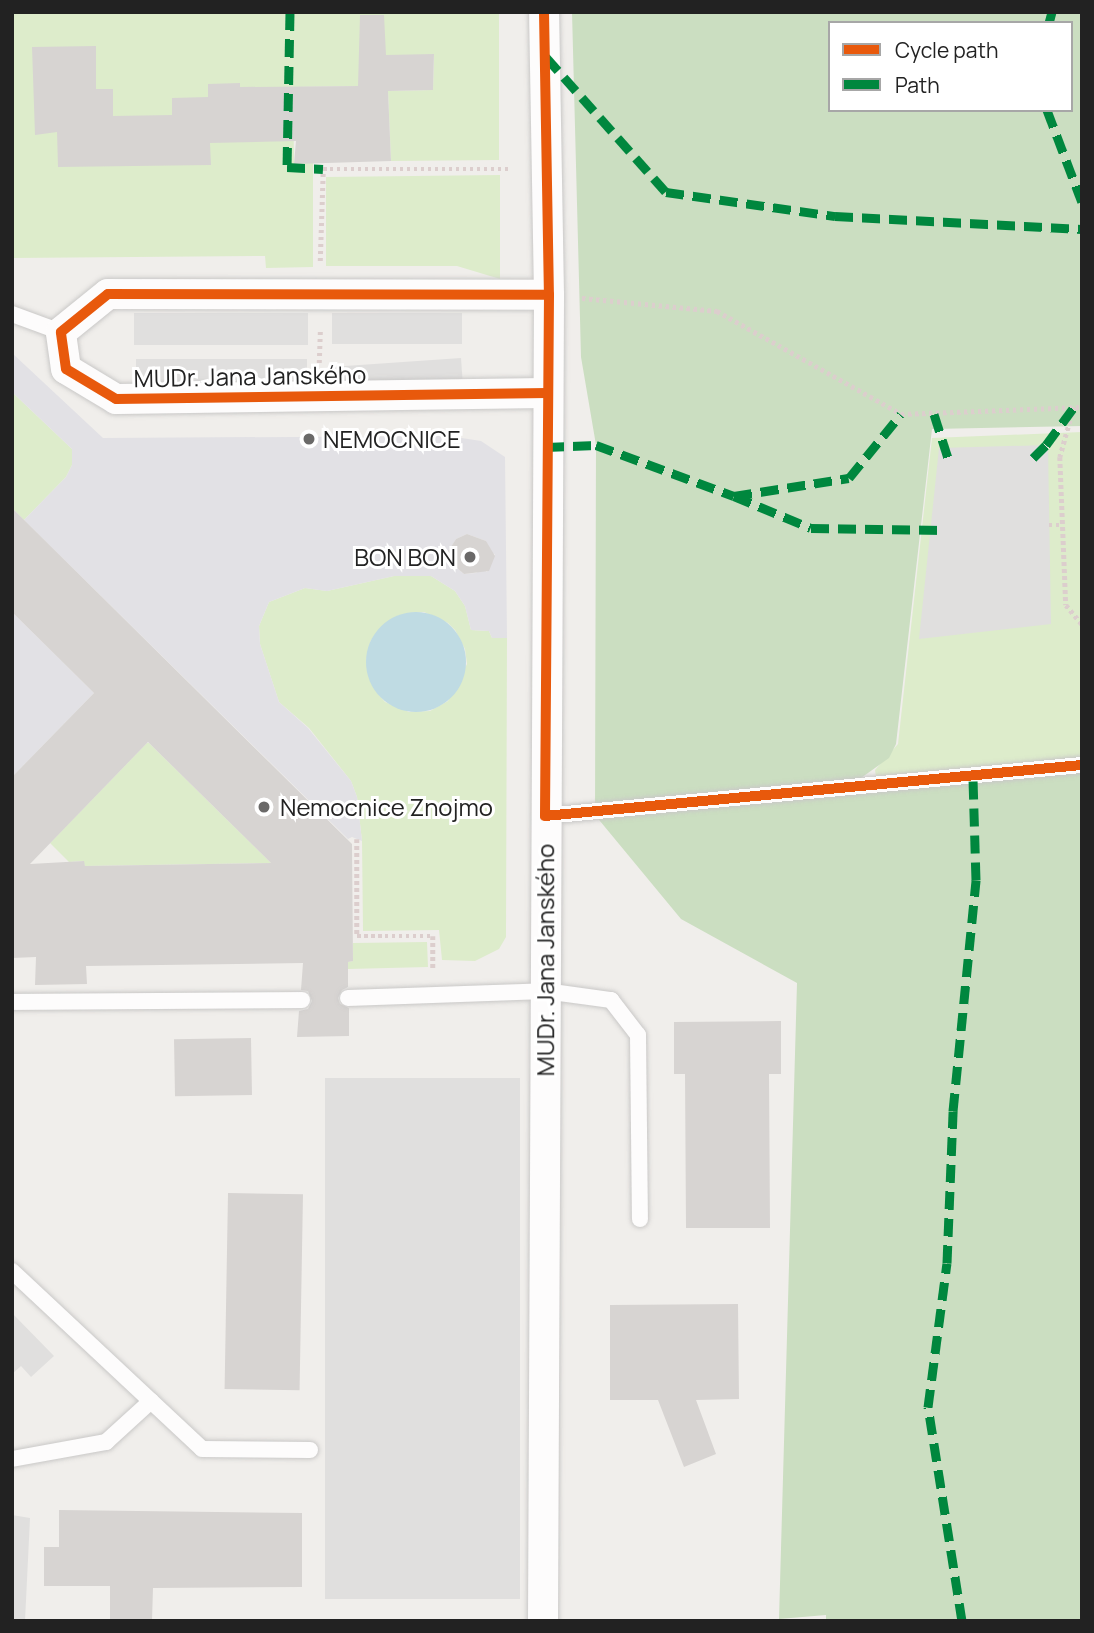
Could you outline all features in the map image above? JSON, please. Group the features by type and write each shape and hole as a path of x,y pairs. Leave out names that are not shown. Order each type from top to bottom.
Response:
{"street":[{"path":"544,12 549,295 547,393"},
{"path":"61,332 108,295 549,295"},
{"name":"MUDr. Jana Janského","path":"61,332 66,369 116,399 547,393 543,1621"}],"lane":[{"path":"12,314 61,332"},
{"path":"545,816 1082,765"},
{"path":"348,998 545,991 611,1000 638,1035 640,1219"},
{"path":"12,1002 302,999"},
{"path":"12,1271 202,1449 310,1450"},
{"path":"12,1459 106,1442 151,1401"}],"path":[{"path":"319,396 323,169 521,169"},
{"path":"549,295 717,311 901,414 1082,407"},
{"path":"1074,407 1060,457 1066,605 1082,624"},
{"path":"1049,525 1063,525"},
{"path":"358,839 357,936 433,936 432,978"}],"green space":[{"path":"12,12 499,12 499,160 391,161 388,91 433,90 434,55 358,86 293,87 294,163 313,161 313,267 266,268 265,256 12,258"},
{"path":"572,12 1082,12 1082,426 932,429 896,744 889,758 861,778 1082,759 1082,1621 826,1621 826,1615 779,1619 797,983 681,919 595,815 596,445 581,357"},
{"path":"500,175 500,279 457,266 326,266 326,177"},
{"path":"12,392 72,449 72,465 66,477 24,520 12,508"},
{"path":"1082,432 1082,758 876,776 875,770 898,744 932,438"},
{"path":"394,576 431,576 455,591 465,606 471,630 489,631 492,638 507,638 506,937 499,949 475,961 442,960 439,930 363,931 362,841 357,797 351,781 309,728 279,702 260,644 259,626 269,602 305,588 327,591","holes":["424,612 448,623 465,649 467,664 448,701 430,711 409,712 385,702 378,694 366,660 371,640 408,613"]},
{"path":"147,743 271,863 85,866 83,861 69,862 50,843"},
{"path":"427,942 428,967 348,969 348,962 353,961 353,943"}],"shaded area":[{"path":"134,313 308,313 308,345 134,345"},
{"path":"332,313 462,313 462,344 332,344"},
{"path":"12,353 103,438 449,436 481,441 505,457 507,638 492,638 489,631 471,630 465,606 455,591 431,576 394,576 327,591 305,588 269,602 259,626 260,644 279,702 308,728 351,781 357,797 362,841 352,837 348,839 24,520 66,477 72,465 72,449 12,392","holes":["467,534 486,541 488,553 495,554 487,572 482,569 476,573 464,574 450,562 449,550 456,539"]},
{"path":"461,358 463,385 336,394 334,367"},
{"path":"136,359 307,359 307,387 136,387"},
{"path":"1048,445 1051,624 919,639 939,448"},
{"path":"12,612 94,693 12,777"},
{"path":"325,1078 520,1078 520,1599 325,1599"},
{"path":"12,1313 54,1356 31,1377 21,1366 12,1374"},
{"path":"12,1515 30,1518 25,1621 12,1621"}],"water":[{"path":"416,612 435,616 452,626 462,643 466,662 462,681 452,698 435,708 416,712 397,708 380,698 370,681 366,662 370,643 380,626 397,616"}],"building":[{"path":"360,15 384,15 386,55 434,54 433,90 388,91 391,161 294,164 296,141 210,143 211,165 58,167 57,132 35,135 32,47 96,46 96,89 113,89 113,116 172,115 172,98 208,97 208,84 240,83 240,87 358,86"},
{"name":"Nemocnice Znojmo","path":"12,508 352,844 353,961 348,962 348,987 342,990 338,998 340,1004 349,1008 349,1036 297,1037 299,1011 308,1009 312,1001 308,991 301,990 303,963 86,966 87,984 35,985 36,957 12,958 12,777 94,693 12,612","holes":["148,742 271,863 85,866 84,861 30,864"]},
{"path":"467,534 486,541 495,556 489,571 464,574 450,562 447,553 456,539"},
{"path":"781,1021 781,1074 769,1074 770,1228 686,1228 685,1074 674,1074 674,1022"},
{"path":"251,1038 252,1095 175,1096 174,1039"},
{"path":"228,1193 303,1194 300,1390 225,1389"},
{"path":"738,1304 739,1399 696,1400 716,1454 684,1467 658,1400 610,1400 610,1305"},
{"path":"59,1510 302,1513 302,1587 153,1588 152,1621 110,1621 110,1586 44,1586 44,1547 59,1547"}],"marked path":[{"path":"290,12 287,167 323,169"},
{"path":"1050,21 1052,12"},
{"path":"546,57 666,192 835,216 1082,229"},
{"path":"1048,112 1082,202"},
{"path":"1033,458 1074,407"},
{"path":"546,447 596,445 734,496 849,478 901,414"},
{"path":"934,414 950,464"},
{"path":"734,496 811,528 944,530"},
{"path":"962,1621 928,1407 947,1263 953,1111 976,880 973,776"}],"cycle path":[{"path":"544,12 549,295 545,816 1082,765"},
{"path":"547,393 116,399 66,369 61,332 108,294 549,295"}],"place":[{"name":"NEMOCNICE","path":"309,439"},
{"name":"BON BON","path":"470,557"},
{"name":"Nemocnice Znojmo","path":"264,807"}]}
